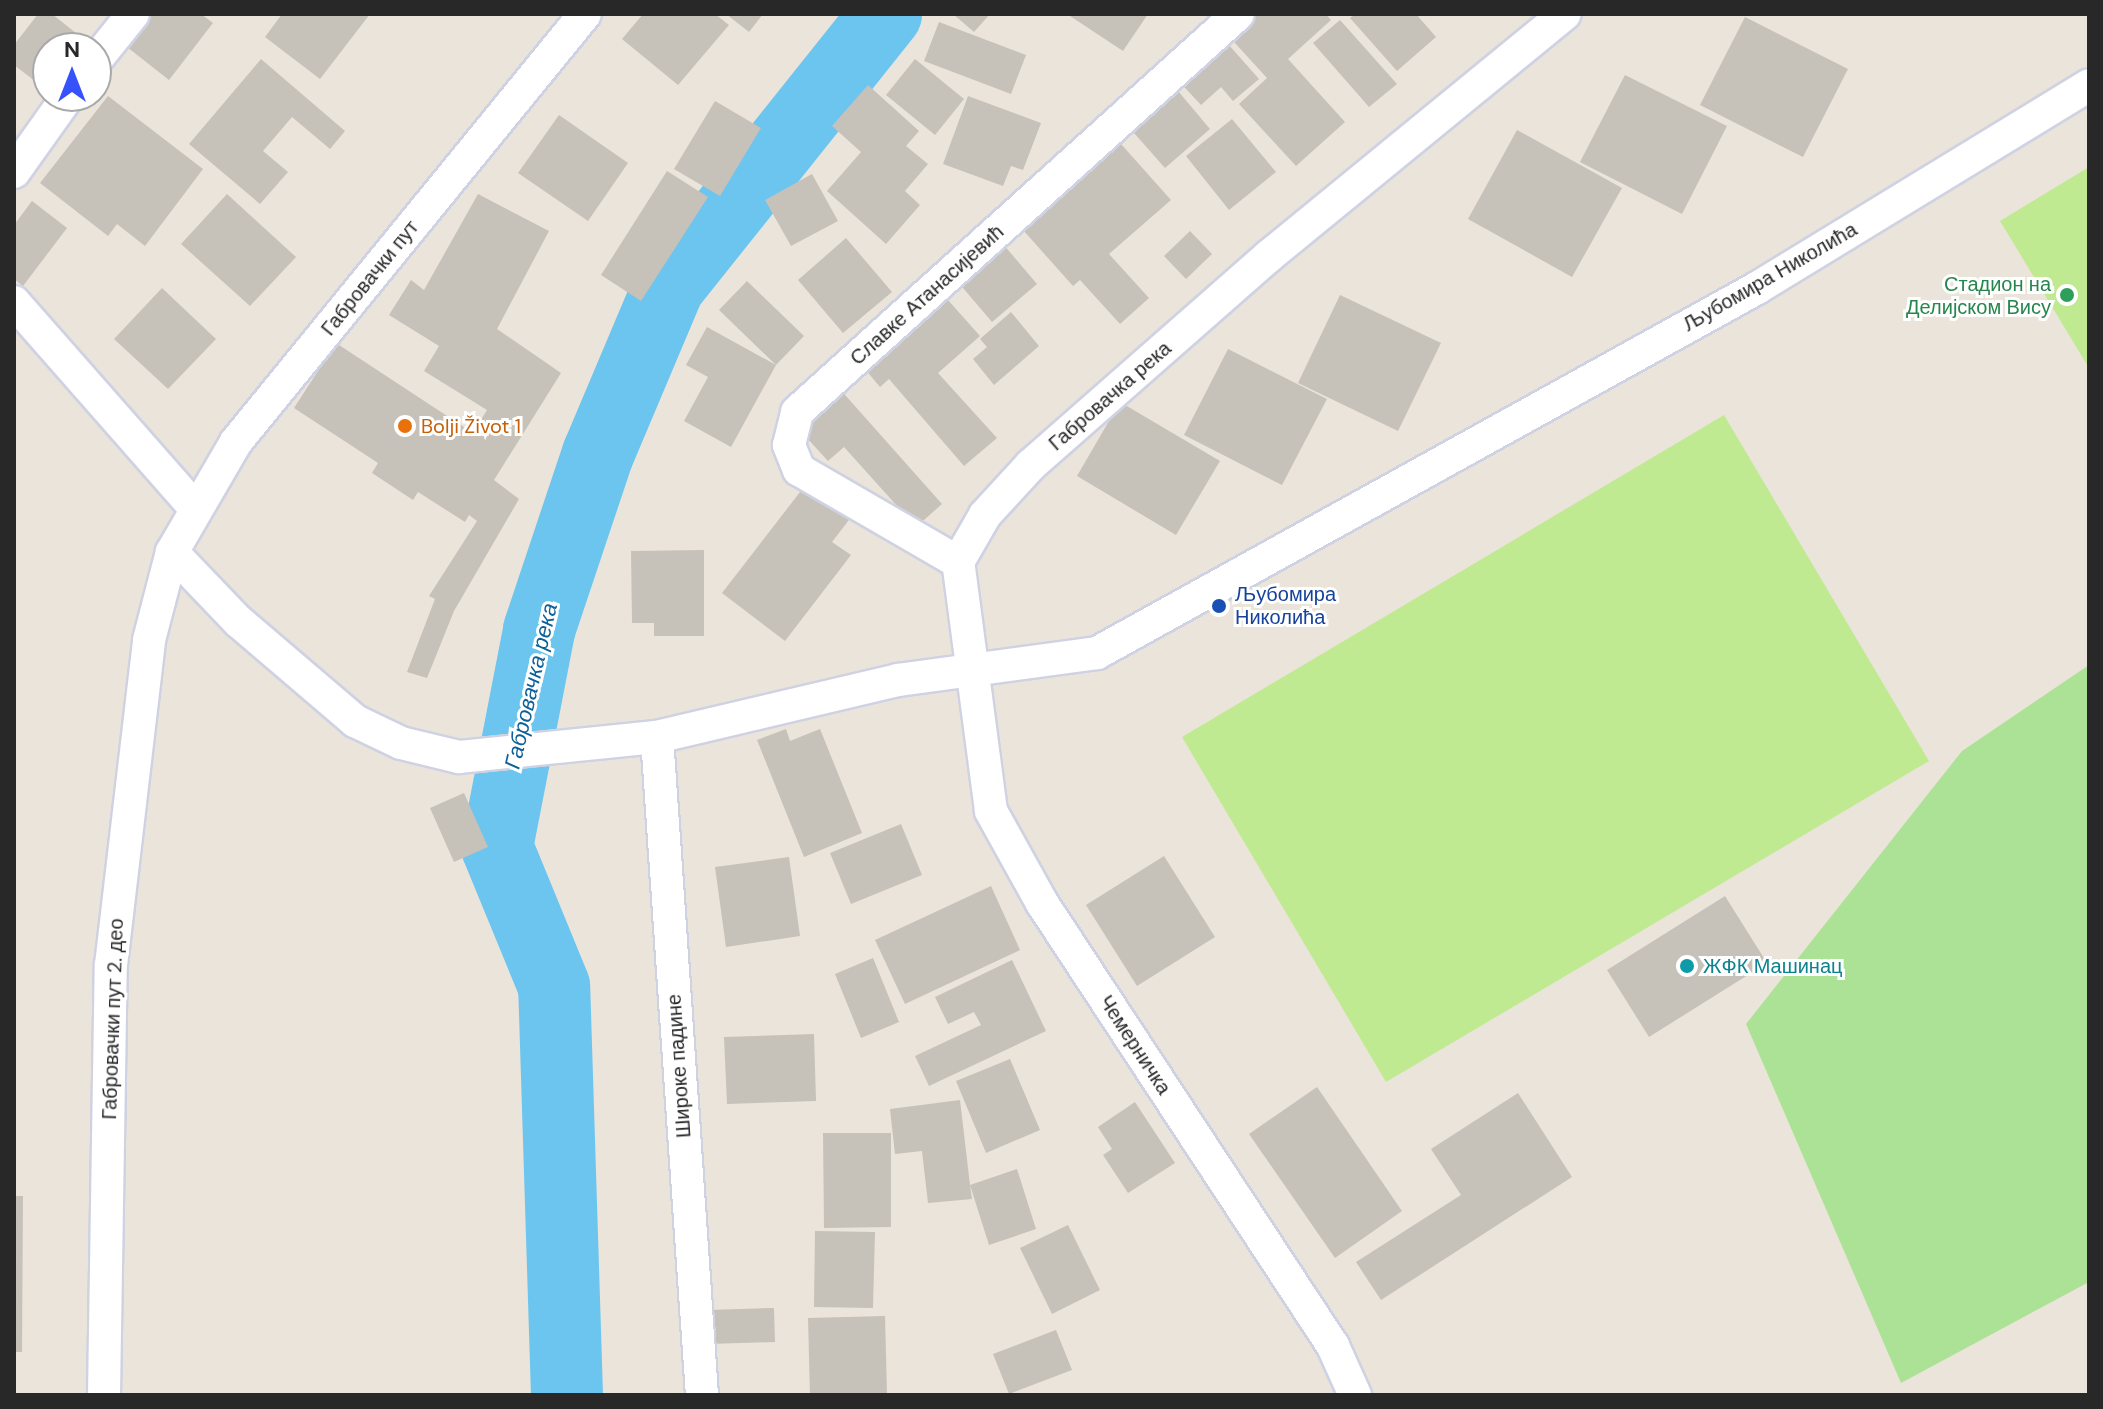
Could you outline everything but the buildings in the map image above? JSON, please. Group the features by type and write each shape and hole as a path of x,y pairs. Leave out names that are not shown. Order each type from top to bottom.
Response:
{"street":[{"path":"112,40 133,14"},
{"name":"Габровачки пут","path":"172,552 236,442 585,14"},
{"name":"Славке Атанасијевић","path":"958,562 799,470 789,445 797,412 1238,14"},
{"name":"Габровачка река","path":"958,562 985,515 1031,465 1269,256 1565,14"},
{"name":"Љубомира Николића","path":"969,674 1097,653 1757,288 2089,85"},
{"path":"14,172 57,112"},
{"path":"14,302 195,508"},
{"path":"172,552 238,621 355,721 401,743 459,757 657,737 857,689 969,674 958,562"},
{"name":"Габровачки пут 2. део","path":"104,1395 111,965 149,640 172,552"},
{"name":"Чемерничка","path":"969,674 991,811 1042,903 1333,1346 1355,1395"},
{"name":"Широке падине","path":"657,737 702,1395"}],"green space":[{"name":"Стадион на Делијском Вису","path":"2089,167 2089,368 2000,221"},
{"path":"1724,415 1929,761 1386,1082 1182,737"},
{"path":"2089,665 2089,1282 1901,1383 1746,1024 1962,751"}],"waterway":[{"name":"Габровачка река","path":"567,1395 554,986 497,847 539,630 598,454 669,286 886,14"}],"place":[{"name":"Стадион на Делијском Вису","path":"2067,295"},
{"name":"Bolji Život 1","path":"405,426"},
{"name":"Љубомира Николића","path":"1219,606"},
{"name":"ЖФК Машинац","path":"1687,966"}]}
